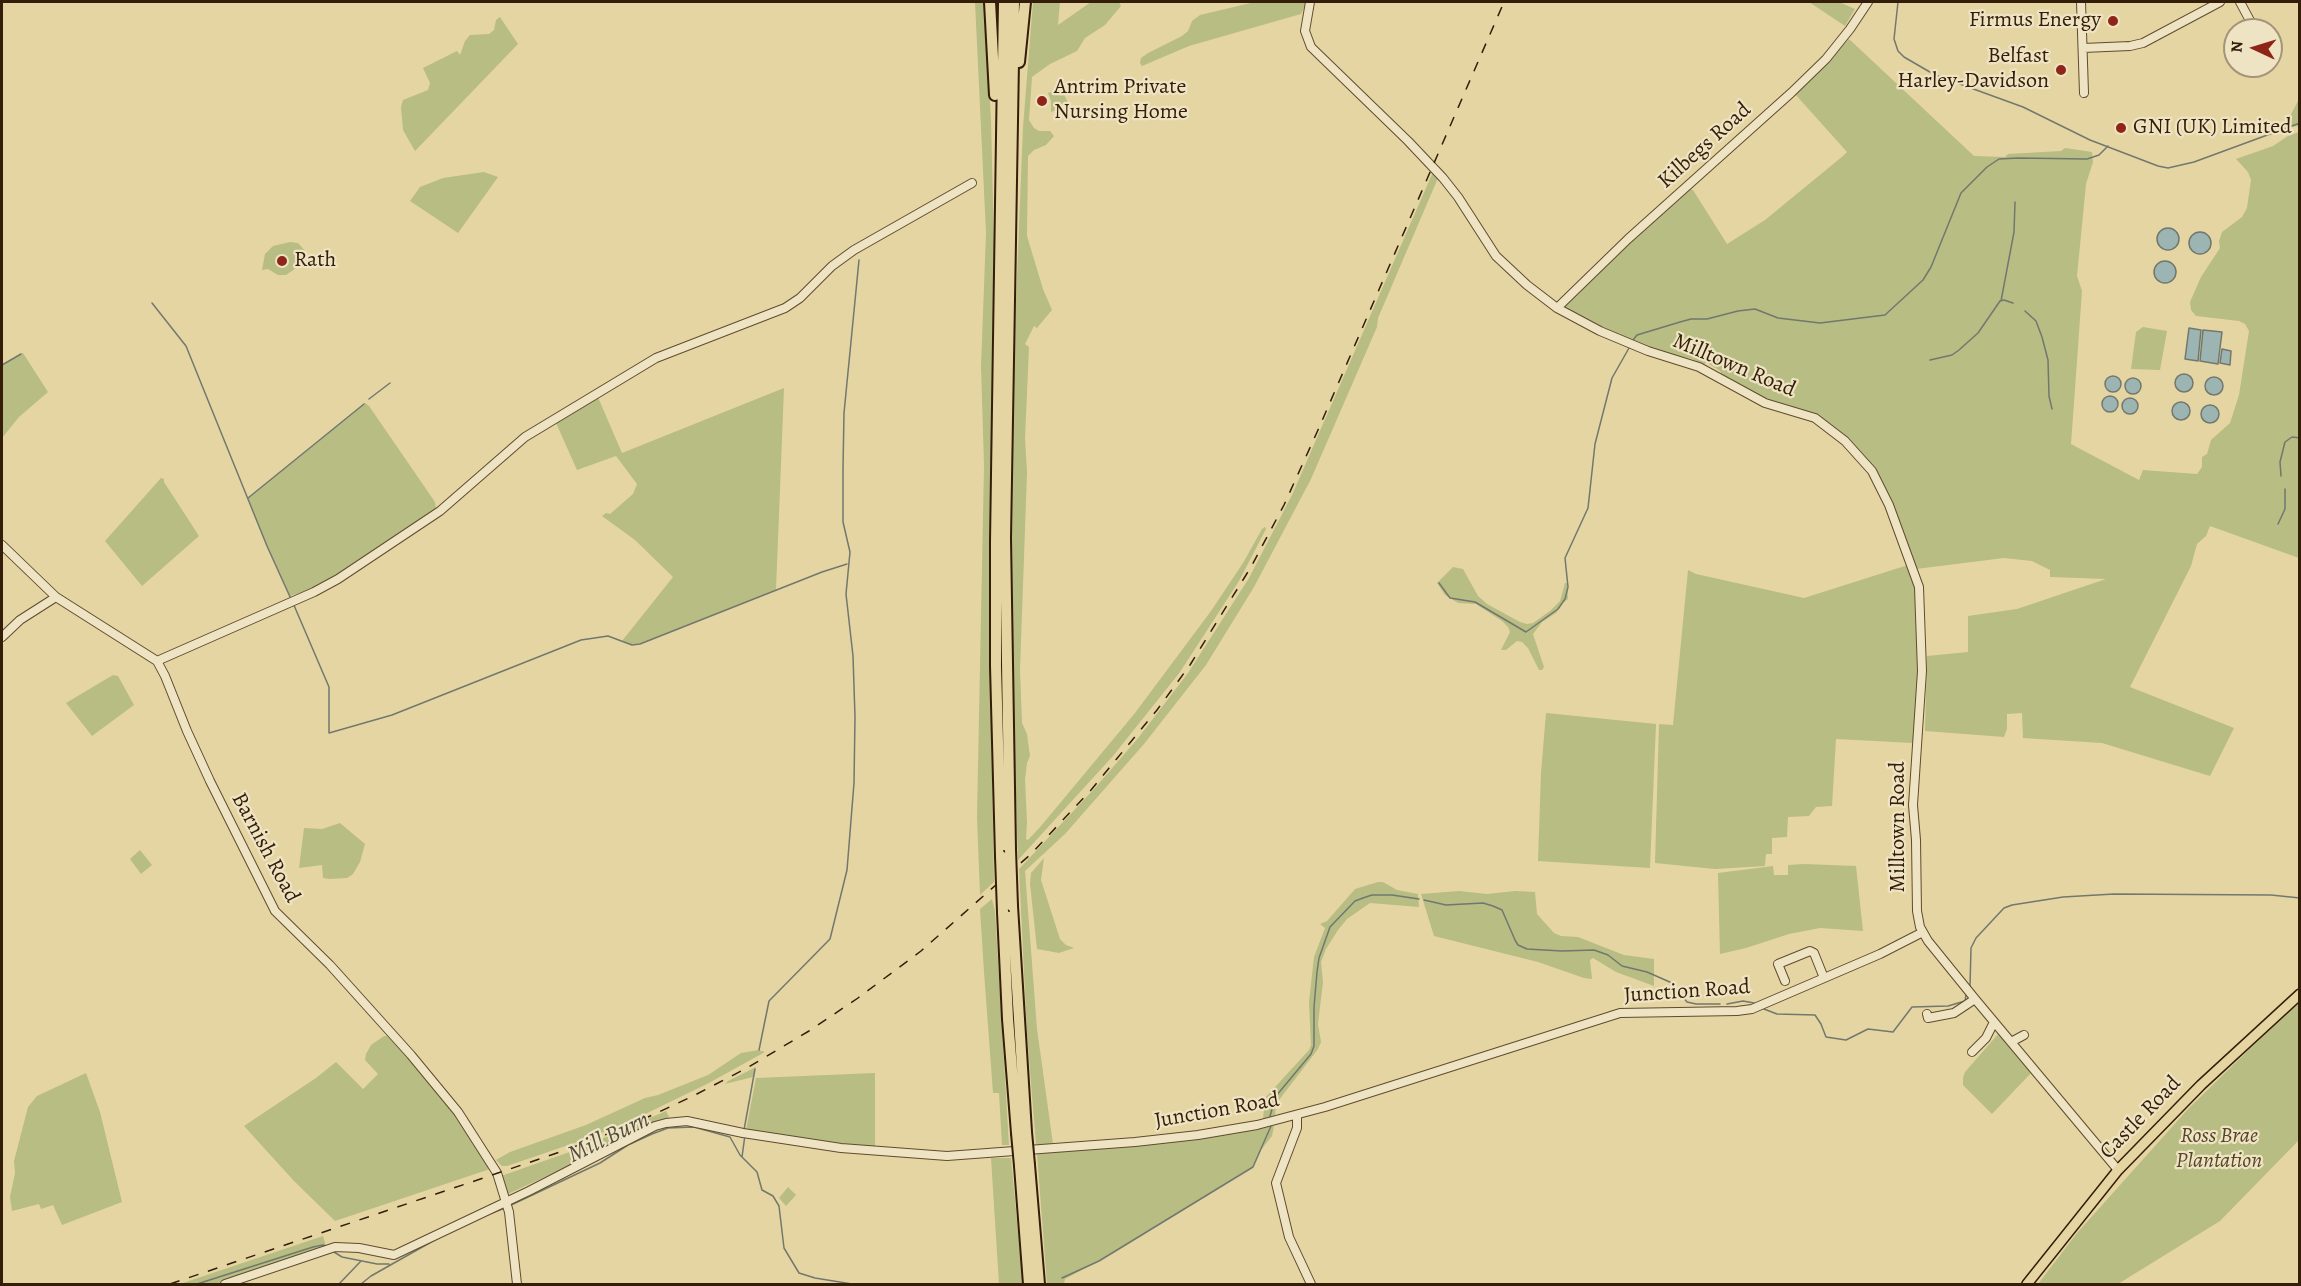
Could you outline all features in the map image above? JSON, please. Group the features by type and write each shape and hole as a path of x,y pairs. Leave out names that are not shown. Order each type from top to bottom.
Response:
{"highway":[{"path":"990,2 994,55 1000,248"},
{"path":"1004,2 996,575 1007,909 1024,1166 1029,1284"},
{"path":"1005,853 1005,538 1014,2"},
{"path":"1010,194 1025,2"},
{"path":"1024,1166 1039,1284"}],"main road":[{"name":"Castle Road","path":"2027,1284 2118,1170 2202,1085 2300,994"}],"street":[{"name":"Milltown Road","path":"1310,2 1305,31 1311,47 1443,178 1496,256 1527,285 1557,308 1585,324 1631,344 1700,367 1765,403 1815,418 1860,455 1879,481 1919,587 1922,616 1922,671 1913,805 1917,911 1923,932 1975,999 2118,1170"},
{"name":"Kilbegs Road","path":"1557,308 1622,245 1826,59 1868,2"},
{"path":"2081,2 2084,93"},
{"path":"2083,48 2130,46 2143,43 2220,2"},
{"path":"2240,2 2249,18"},
{"path":"2,545 56,597 157,661 338,579 440,511 516,442 577,407 604,387 680,347 790,306 832,266 854,250 972,183"},
{"path":"2,637 20,620 56,597"},
{"name":"Barnish Road","path":"157,661 198,755 271,904 290,927 366,1002 458,1112 497,1173 508,1205 517,1284"},
{"name":"Junction Road","path":"225,1284 335,1246 394,1255 508,1205 655,1126 674,1121 687,1121 746,1133 887,1153 957,1156 1177,1138 1235,1130 1297,1115 1394,1086 1620,1013 1737,1011 1752,1008 1880,954 1923,932"},
{"path":"1785,981 1774,966 1808,951 1812,952 1824,978"},
{"path":"1927,1014 1928,1018 1954,1013 1975,999"},
{"path":"1972,1052 1976,1043 1994,1022"},
{"path":"2011,1042 2024,1035"},
{"path":"1297,1115 1297,1128 1276,1183 1289,1237 1311,1284"}],"green space":[{"path":"975,2 984,2 991,120 994,244 989,602 994,882 980,895 977,817 984,465 981,366 986,233"},
{"path":"1033,2 1060,2 1058,25 1091,2 1119,2 1121,6 1105,25 1085,38 1077,51 1050,64 1032,77 1029,120 1034,128 1039,131 1050,131 1054,136 1046,145 1034,150 1028,156 1027,236 1043,289 1052,310 1037,328 1034,326 1025,344 1029,347 1020,670 1022,723 1027,734 1030,756 1025,779 1026,839 1028,840 1041,826 1135,713 1211,611 1243,563 1262,529 1265,527 1266,529 1239,581 1180,672 1113,756 1018,860 1011,656 1013,376 1023,127"},
{"path":"1255,2 1307,2 1301,14 1189,46 1142,66 1140,63 1141,58 1148,53 1182,36 1188,31 1192,21 1200,15"},
{"path":"1809,2 1839,2 1855,9 1845,26"},
{"path":"500,17 518,44 415,151 403,130 401,107 403,100 428,90 430,83 423,68 457,51 460,55 470,35 489,34 494,30 496,20"},
{"path":"1849,39 1974,156 2005,157 2008,154 2061,151 2065,148 2092,152 2093,162 2086,184 2077,276 2082,291 2071,444 2139,480 2143,470 2197,474 2202,467 2202,457 2207,454 2211,440 2230,423 2239,395 2249,331 2245,324 2239,321 2196,316 2191,310 2190,302 2201,277 2220,248 2219,241 2222,232 2242,217 2247,208 2251,180 2248,172 2236,159 2273,146 2299,132 2299,558 2210,526 2206,536 2197,544 2191,566 2130,687 2234,728 2210,776 2102,743 2023,738 2022,713 2007,714 2007,729 2004,737 1925,731 1927,656 1968,652 1968,616 2017,609 2106,579 2050,577 2050,570 2032,561 2004,558 1916,569 1878,474 1832,427 1765,402 1723,376 1720,371 1706,362 1704,365 1692,359 1653,350 1633,341 1633,338 1631,341 1594,324 1564,305 1595,273 1688,189 1693,190 1727,244 1765,220 1843,156 1847,152 1795,94"},
{"path":"1061,88 1069,105 1051,112 1048,93"},
{"path":"2299,99 2299,126 2289,127 2288,120"},
{"path":"484,172 498,177 458,233 410,201 420,187 443,178"},
{"path":"1433,172 1438,178 1378,318 1377,327 1311,479 1254,587 1206,665 1144,744 1065,834 1025,871 1037,1029 1053,1144 1036,1144 1027,1035 1019,869 1139,737 1188,673 1249,578 1292,495"},
{"path":"290,242 298,243 306,252 299,266 286,275 278,275 268,269 262,270 265,254 273,246"},
{"path":"2143,327 2167,331 2160,370 2131,369 2136,332"},
{"path":"23,353 48,392 19,417 2,438 2,365"},
{"path":"784,388 776,590 640,644 632,645 622,641 673,577 635,540 602,516 606,513 610,514 633,494 637,484 616,456 577,470 556,423 597,395 622,453"},
{"path":"365,403 435,502 436,509 329,580 290,596 248,498"},
{"path":"161,478 164,479 199,536 142,586 105,541"},
{"path":"1908,565 1914,582 1918,619 1918,708 1913,743 1836,739 1832,806 1816,807 1809,816 1788,817 1787,837 1772,838 1772,854 1766,854 1765,866 1715,869 1655,863 1659,724 1673,725 1688,570 1696,574 1804,598"},
{"path":"1453,567 1463,569 1478,596 1487,604 1527,624 1533,623 1560,601 1565,583 1567,583 1568,599 1556,613 1542,622 1533,634 1544,667 1542,670 1539,670 1528,648 1522,642 1517,641 1506,650 1501,650 1510,632 1502,621 1476,604 1458,603 1445,595 1437,583"},
{"path":"113,675 118,676 134,705 92,736 66,703"},
{"path":"1546,713 1656,724 1650,868 1538,861"},
{"path":"340,823 365,844 360,862 353,874 347,878 330,879 323,878 322,865 299,868 304,828 322,829"},
{"path":"140,850 152,865 141,874 130,859"},
{"path":"1044,858 1041,880 1060,939 1066,945 1074,948 1059,953 1037,949 1030,884 1031,873"},
{"path":"1788,865 1856,866 1863,931 1820,928 1789,934 1720,954 1718,873 1773,866 1774,875 1788,875"},
{"path":"1383,882 1397,890 1418,894 1419,907 1370,903 1347,919 1338,930 1321,962 1323,982 1318,1024 1321,1042 1279,1100 1275,1115 1263,1119 1265,1098 1311,1045 1309,1002 1314,957 1325,928 1320,924 1327,921 1355,889"},
{"path":"1459,891 1487,894 1515,891 1535,892 1537,914 1554,933 1561,936 1578,937 1624,955 1654,959 1654,986 1616,972 1593,958 1590,960 1592,979 1584,978 1538,962 1434,936 1421,894"},
{"path":"992,899 995,911 1009,1145 1002,1145 999,1093 993,1093 984,972 980,909"},
{"name":"Ross Brae Plantation","path":"2299,1001 2299,1140 2220,1221 2118,1284 2038,1284 2077,1233 2189,1108"},
{"path":"1999,1033 2032,1072 1992,1114 1963,1085 1963,1078 1965,1072"},
{"path":"387,1036 427,1078 454,1112 490,1169 335,1221 294,1181 244,1126 336,1062 363,1089 378,1074 365,1060 366,1054 371,1045"},
{"path":"759,1050 765,1052 707,1084 592,1137 507,1166 502,1166 496,1160 510,1152 586,1125 645,1098 708,1075 741,1053"},
{"path":"756,1067 753,1077 725,1084 728,1081"},
{"path":"86,1073 100,1112 122,1202 62,1225 53,1205 41,1209 39,1204 12,1211 10,1197 15,1173 14,1161 28,1107 37,1096"},
{"path":"875,1073 875,1149 746,1130 756,1078"},
{"path":"666,1111 669,1117 667,1120 508,1194 501,1176 581,1148"},
{"path":"1274,1126 1272,1136 1261,1150 1253,1167 1115,1252 1065,1279 1064,1284 1047,1284 1037,1154 1186,1140"},
{"path":"991,1158 1011,1158 1023,1284 999,1284"},
{"path":"788,1187 796,1195 786,1206 779,1198"},
{"path":"323,1236 326,1246 216,1284 180,1284"}],"water":[{"path":"2168,228 2176,231 2179,239 2176,247 2168,250 2160,247 2157,239 2160,231"},
{"path":"2200,232 2208,235 2211,243 2208,251 2200,254 2192,251 2189,243 2192,235"},
{"path":"2165,261 2173,264 2176,272 2173,280 2165,283 2157,280 2154,272 2157,264"},
{"path":"2189,328 2201,330 2198,361 2185,359"},
{"path":"2203,330 2222,332 2218,364 2200,361"},
{"path":"2222,349 2231,351 2230,365 2220,363"},
{"path":"2180,374 2188,374 2193,379 2191,390 2180,392 2175,387 2175,379"},
{"path":"2113,376 2121,384 2113,392 2105,384"},
{"path":"2210,377 2218,377 2223,382 2221,393 2210,395 2205,390 2205,382"},
{"path":"2133,378 2141,386 2133,394 2125,386"},
{"path":"2110,396 2118,404 2110,412 2102,404"},
{"path":"2130,398 2138,406 2130,414 2122,406"},
{"path":"2177,402 2185,402 2190,407 2188,418 2177,420 2172,415 2172,407"},
{"path":"2206,405 2214,405 2219,410 2217,421 2206,423 2201,418 2201,410"}],"waterway":[{"path":"1898,2 1894,39 1898,51 1904,57 1935,75 2023,107 2090,140 2158,166 2168,168 2194,162 2300,123"},
{"path":"1633,340 1637,335 1691,319 1707,319 1755,309 1778,318 1820,323 1885,315 1923,280 1931,267 1961,193 1987,167 1999,159 2087,159 2099,155 2108,146"},
{"path":"2001,301 2014,232 2015,202"},
{"path":"759,1050 769,1001 830,939 847,870 854,783 855,717 853,656 846,594 850,552 843,522 844,413 859,260"},
{"path":"1930,360 1952,355 1959,350 1978,333 2000,301 2013,303"},
{"path":"152,303 186,346 267,546 291,599"},
{"path":"2025,311 2036,321 2042,337 2048,360 2049,396 2052,409"},
{"path":"1439,583 1450,598 1475,602 1526,632 1558,609 1565,599 1568,587 1565,558 1588,508 1595,444 1612,378 1629,348"},
{"path":"2,365 21,354"},
{"path":"369,399 390,383"},
{"path":"248,498 364,404"},
{"path":"2281,476 2280,462 2285,442 2292,437 2300,438"},
{"path":"2278,524 2285,509 2285,489"},
{"path":"293,603 329,687 329,733 392,715 581,640 608,636 632,645 640,644 847,564"},
{"path":"1970,986 1971,948 1976,938 2004,908 2012,905 2063,897 2114,894 2271,895 2300,898"},
{"path":"1270,1116 1276,1096 1311,1054 1314,1046 1317,972 1319,958 1330,927 1355,901 1372,895 1419,899"},
{"path":"1424,900 1446,905 1483,903 1493,906 1502,910 1518,945 1527,949 1594,950 1608,955 1622,966 1647,972 1672,983 1687,1002 1720,1004"},
{"path":"1764,1009 1777,1014 1815,1015 1826,1037 1846,1040 1868,1029 1893,1032 1912,1007 1948,1006 1965,1001 1966,995"},
{"path":"1727,1004 1743,1001 1754,1003"},
{"path":"744,1130 755,1069"},
{"path":"1062,1278 1099,1261 1253,1167 1271,1126"},
{"name":"Mill Burn","path":"509,1206 600,1163 628,1145 652,1134 668,1128 694,1127 730,1137 740,1155 757,1172 762,1190 773,1196 779,1206 784,1248 799,1273 852,1284"},
{"path":"742,1157 745,1135"},
{"path":"487,1215 505,1208"},
{"path":"361,1284 440,1237"},
{"path":"197,1284 313,1247 323,1245 328,1247"},
{"path":"334,1252 342,1257 389,1264"},
{"path":"339,1284 361,1261"}],"railway":[{"path":"170,1284 563,1151 631,1125 693,1096 747,1068 858,998 921,951 1031,854 1091,790 1157,710 1190,665 1251,567 1284,505 1318,430 1504,2"}],"place":[{"name":"Firmus Energy","path":"2113,21"},
{"name":"Belfast Harley-Davidson","path":"2061,70"},
{"name":"Antrim Private Nursing Home","path":"1042,101"},
{"name":"GNI (UK) Limited","path":"2121,128"},
{"name":"Rath","path":"282,261"}]}
